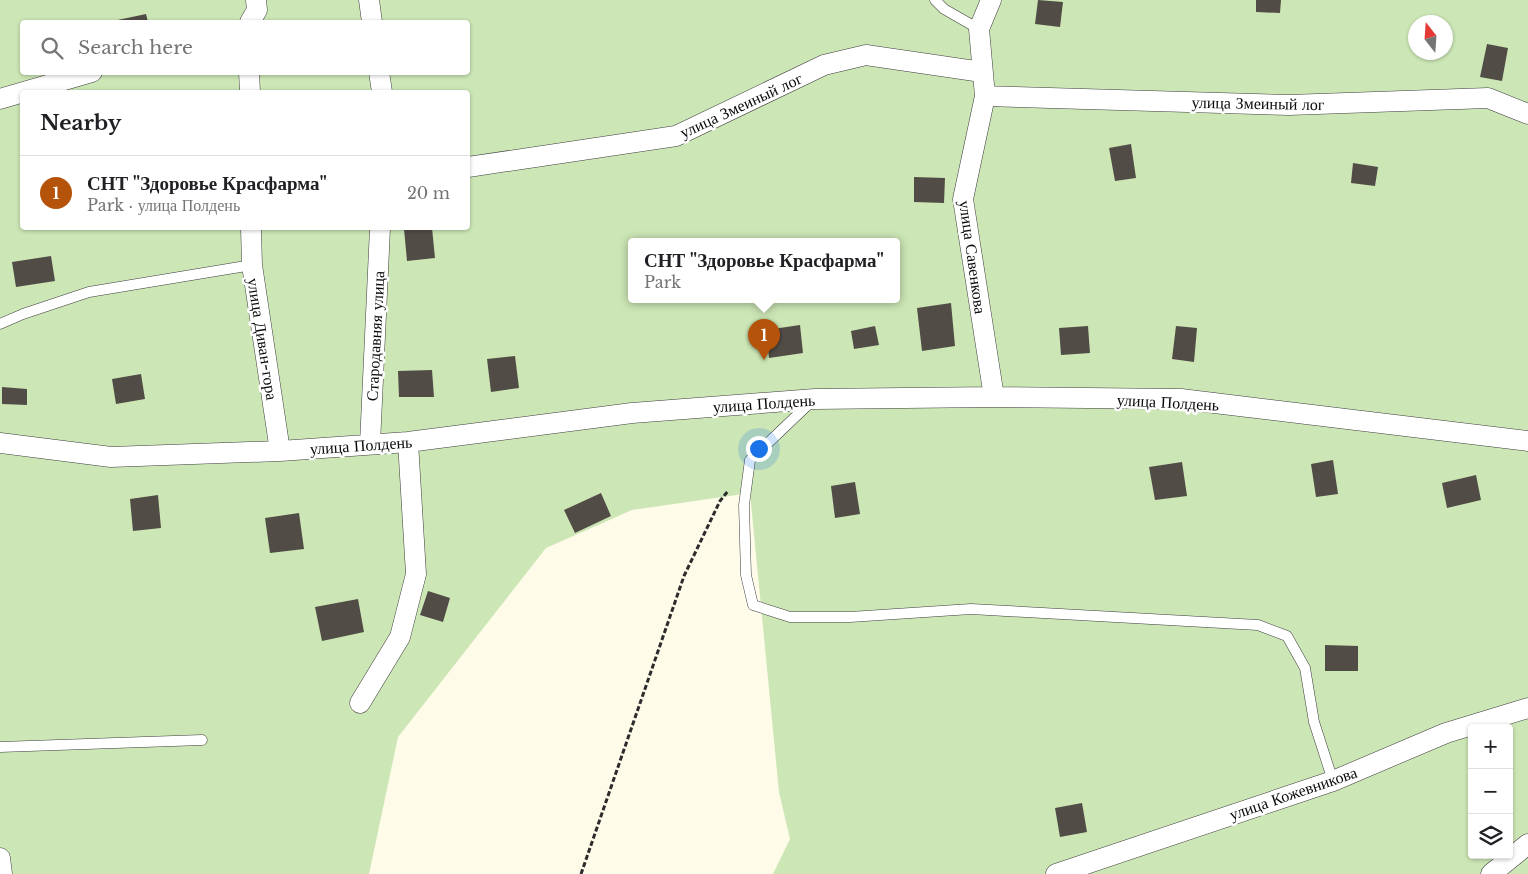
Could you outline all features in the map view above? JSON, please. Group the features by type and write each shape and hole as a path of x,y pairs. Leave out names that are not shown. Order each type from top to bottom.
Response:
{"street":[{"path":"251,20 257,10 256,0"},
{"path":"369,0 372,20"},
{"name":"улица Савенкова","path":"991,0 979,29 985,96 963,199 994,397"},
{"name":"улица Змеиный лог","path":"470,166 676,136 824,65 866,55 982,72"},
{"path":"31,90 82,75"},
{"path":"249,75 250,90"},
{"path":"379,75 382,90"},
{"path":"0,99 20,93"},
{"name":"улица Змеиный лог","path":"985,96 1289,105 1488,98 1528,114"},
{"name":"улица Диван-гора","path":"251,230 252,265 280,450"},
{"name":"Стародавняя улица","path":"370,444 380,230"},
{"name":"улица Полдень","path":"0,443 111,457 280,450 408,442 632,413 815,399 994,397 1181,399 1528,441"},
{"path":"360,703 400,637 416,574 408,442"},
{"name":"улица Кожевникова","path":"1056,874 1332,781 1446,733 1528,708"},
{"path":"1491,874 1528,844"},
{"path":"0,858 2,874"}],"lane":[{"path":"935,0 944,9 979,29"},
{"path":"0,324 23,314 89,292 252,265"},
{"path":"815,399 750,460 744,505 746,575 753,605 790,617 850,617 971,609 1258,625 1287,636 1305,668 1314,722 1332,781"},
{"path":"0,747 202,740"}],"path":[{"path":"581,874 684,576 720,501 750,460"}],"green space":[{"path":"0,0 1528,0 1528,874 773,874 790,839 779,792 750,493 632,510 546,548 398,737 369,874 0,874"}],"building":[{"path":"1038,0 1063,2 1060,27 1035,24"},
{"path":"1256,0 1281,0 1280,13 1256,12"},
{"path":"146,14 148,20 118,20"},
{"path":"1487,44 1508,48 1502,81 1480,77"},
{"path":"1131,144 1136,178 1115,181 1109,148"},
{"path":"1353,163 1378,167 1375,186 1351,183"},
{"path":"914,177 945,178 944,203 914,202"},
{"path":"404,230 432,230 435,258 407,261"},
{"path":"51,256 55,281 16,287 12,262"},
{"path":"951,303 955,346 922,351 917,308"},
{"path":"800,325 803,353 769,358 766,330"},
{"path":"875,326 879,345 854,349 851,331"},
{"path":"1088,326 1090,353 1061,355 1059,328"},
{"path":"1176,326 1197,328 1194,362 1172,359"},
{"path":"515,356 519,388 491,392 487,359"},
{"path":"432,370 434,397 399,397 398,371"},
{"path":"141,374 145,399 116,404 112,379"},
{"path":"2,387 27,389 27,405 2,404"},
{"path":"1333,460 1338,494 1316,497 1311,464"},
{"path":"1182,462 1187,496 1155,500 1149,467"},
{"path":"1476,475 1481,500 1447,508 1442,483"},
{"path":"855,482 860,514 835,518 831,486"},
{"path":"601,493 611,516 575,533 564,510"},
{"path":"158,495 161,528 133,531 130,499"},
{"path":"299,513 304,549 270,553 265,518"},
{"path":"428,591 450,598 443,622 420,615"},
{"path":"358,599 364,632 322,641 315,607"},
{"path":"1325,645 1358,646 1358,671 1325,671"},
{"path":"1082,803 1087,832 1060,837 1055,808"}],"place":[{"name":"СНТ \"Здоровье Красфарма\"","path":"764,360"}]}
